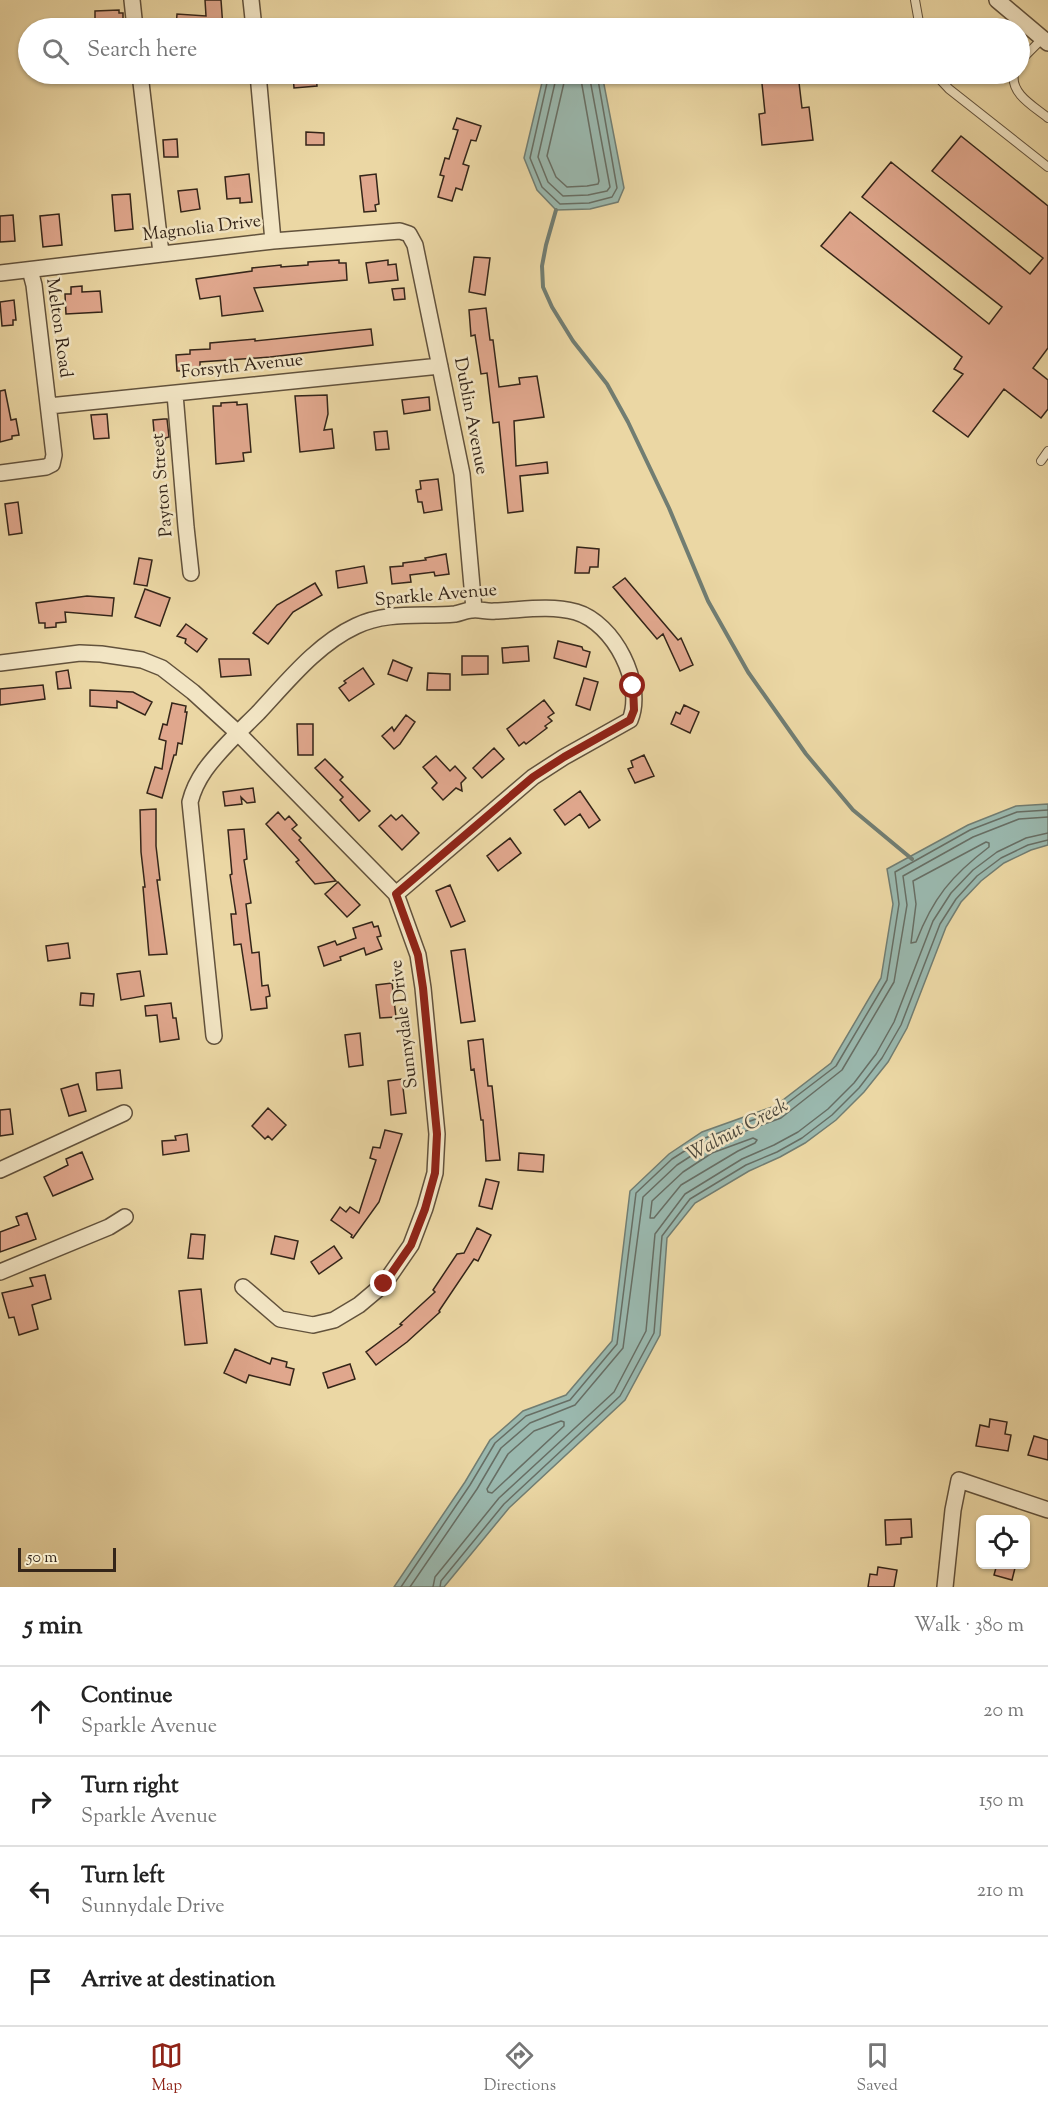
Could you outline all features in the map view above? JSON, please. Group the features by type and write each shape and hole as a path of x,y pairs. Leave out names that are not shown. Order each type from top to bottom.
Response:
{"street":[{"path":"132,0 134,18"},
{"path":"251,0 253,18"},
{"path":"997,0 1022,18"},
{"path":"1030,24 1046,36"},
{"path":"141,84 161,253"},
{"path":"259,84 273,240"},
{"name":"Magnolia Drive","path":"0,273 273,240 400,231 409,234"},
{"name":"Dublin Avenue","path":"409,234 415,245 462,474 474,609"},
{"name":"Melton Road","path":"0,473 46,467 52,464 54,455 34,285 30,270"},
{"name":"Forsyth Avenue","path":"49,406 440,366"},
{"name":"Payton Street","path":"175,394 191,573"},
{"name":"Sparkle Avenue","path":"214,1036 190,802 194,787 238,733 312,657 356,626 381,617 457,614 474,609 493,612 556,608 579,613 599,626 622,654 630,669 634,710 630,720 533,777 396,894"},
{"name":"Sunnydale Drive","path":"0,663 80,653 142,660 162,668 238,733 396,894 418,955 437,1134 435,1173 425,1209 411,1245 384,1284 359,1305 334,1320 313,1325 280,1319 243,1287"},
{"path":"0,1170 124,1113"},
{"path":"0,1272 109,1227 125,1217"},
{"path":"945,1587 953,1510 959,1480 1048,1510"}],"lane":[{"path":"915,0 918,18"},
{"path":"1030,51 1046,36"},
{"path":"944,84 1048,167"},
{"path":"1015,84 1019,94 1048,118"},
{"path":"1041,461 1048,451"}],"water":[{"path":"542,84 604,84 624,188 618,202 590,209 556,210 537,190 524,158"},
{"name":"Walnut Creek","path":"1048,804 1048,845 1031,850 1004,863 981,881 961,902 946,927 907,1028 888,1062 864,1092 836,1120 805,1143 749,1171 695,1203 667,1238 660,1335 625,1400 509,1508 444,1587 394,1587 465,1482 490,1440 523,1411 566,1395 612,1341 630,1191 669,1154 702,1132 775,1106 831,1063 881,978 893,904 887,869 968,825 1016,806"}],"building":[{"path":"205,0 221,0 222,18 177,18 177,14 206,16"},
{"path":"119,10 119,13 123,13 123,18 95,18 95,11"},
{"path":"294,84 317,84 317,86 294,88"},
{"path":"762,84 799,84 802,108 809,107 813,140 762,145 759,114 765,113"},
{"path":"457,118 481,126 476,141 471,140 463,164 469,166 462,190 456,188 452,201 438,197 444,176 440,175 445,158 449,159 458,130 453,129"},
{"path":"306,132 324,133 324,145 306,145"},
{"path":"961,136 1048,206 1048,348 1033,368 1048,380 1048,409 1041,418 1004,389 968,437 933,411 963,374 954,369 962,357 821,246 850,212 989,324 1002,307 862,197 891,162 1030,274 1043,258 932,171"},
{"path":"177,139 178,157 164,157 163,140"},
{"path":"249,174 252,202 240,203 240,198 227,199 225,177"},
{"path":"376,174 379,204 375,205 376,211 364,212 360,176"},
{"path":"197,189 200,209 181,212 178,191"},
{"path":"130,194 133,229 115,231 112,195"},
{"path":"59,214 62,245 43,247 40,216"},
{"path":"13,215 15,241 0,242 0,216"},
{"path":"474,257 490,258 485,295 469,292"},
{"path":"339,260 339,263 346,263 347,280 254,288 263,311 222,316 220,296 200,299 196,279 252,271 252,268 308,265 308,262"},
{"path":"388,260 388,265 396,264 398,280 369,283 366,263"},
{"path":"82,286 82,292 100,291 102,312 66,314 65,294 71,294 71,287"},
{"path":"404,288 405,299 394,300 392,289"},
{"path":"14,300 16,320 13,320 13,325 2,326 0,302"},
{"path":"486,308 499,387 520,384 519,378 537,376 544,417 514,421 516,466 547,462 548,473 520,476 523,511 508,513 499,422 493,423 487,373 481,374 475,335 471,336 469,310"},
{"path":"371,329 373,345 270,357 200,362 200,370 177,371 176,355 190,354 190,350 210,349 210,343 255,339 255,341"},
{"path":"5,390 11,420 16,419 19,435 0,442 0,391"},
{"path":"327,395 328,414 324,430 332,429 334,448 300,452 295,396"},
{"path":"429,397 430,410 404,414 402,400"},
{"path":"237,402 237,405 247,404 251,452 243,453 244,461 216,464 213,406"},
{"path":"107,414 109,438 94,439 91,415"},
{"path":"167,419 169,437 165,438 165,442 155,443 153,420"},
{"path":"387,431 389,449 376,450 374,432"},
{"path":"438,479 442,510 424,513 422,502 418,502 416,490 421,489 420,481"},
{"path":"18,502 22,533 9,535 5,504"},
{"path":"577,547 599,549 598,567 590,567 589,573 575,573"},
{"path":"446,554 449,574 435,576 434,572 410,575 411,582 392,584 390,567 403,566 403,563"},
{"path":"139,558 152,560 147,586 134,584"},
{"path":"364,566 367,583 338,588 336,571"},
{"path":"625,578 678,640 681,638 693,665 680,671 663,634 657,639 613,587"},
{"path":"315,583 322,595 293,612 268,644 253,633 277,605"},
{"path":"145,589 170,598 160,626 135,617"},
{"path":"87,596 114,598 112,616 65,612 66,622 56,623 56,627 45,628 45,623 39,623 36,603"},
{"path":"186,624 207,639 197,652 185,643 186,639 177,636"},
{"path":"558,641 582,647 583,650 590,652 586,667 554,658"},
{"path":"528,646 529,661 503,663 502,648"},
{"path":"462,656 488,656 488,674 462,675"},
{"path":"219,659 249,659 251,675 221,677"},
{"path":"393,660 412,668 407,681 388,674"},
{"path":"363,668 374,684 349,701 339,688 346,683 344,681"},
{"path":"68,670 71,688 58,689 56,672"},
{"path":"428,673 450,674 450,690 427,690"},
{"path":"584,678 598,682 590,710 576,705"},
{"path":"43,685 45,699 0,705 0,689"},
{"path":"90,690 133,692 152,702 145,715 117,701 117,708 90,706"},
{"path":"544,700 554,713 548,717 552,721 545,726 547,728 526,744 524,742 519,746 507,729"},
{"path":"172,703 186,706 185,712 187,712 182,744 178,743 162,798 147,793 155,767 162,769 166,741 159,739 163,724 167,725"},
{"path":"684,705 699,712 690,733 671,724 676,712 680,714"},
{"path":"406,715 415,722 394,749 382,736 392,727 394,731"},
{"path":"297,724 313,724 313,755 298,755"},
{"path":"494,748 504,759 482,778 473,768"},
{"path":"644,755 654,776 635,783 628,769 633,767 631,761"},
{"path":"436,756 450,771 455,766 466,778 461,783 462,791 456,788 443,800 432,788 437,783 423,767"},
{"path":"325,759 343,777 340,780 370,811 359,821 340,800 343,797 315,768"},
{"path":"253,788 255,802 247,803 241,797 242,804 225,806 223,792"},
{"path":"580,791 600,820 589,828 580,814 565,825 554,810"},
{"path":"156,809 156,846 160,880 157,880 167,954 149,955 140,810"},
{"path":"278,812 285,820 289,816 297,825 292,829 301,838 299,840 336,881 315,884 296,862 299,860 266,824"},
{"path":"391,815 396,820 402,815 419,833 402,850 379,826"},
{"path":"244,829 247,859 244,860 251,903 246,904 252,953 259,952 262,986 268,985 270,996 266,997 267,1008 251,1010 241,944 234,945 231,914 236,914 230,875 232,874 228,830"},
{"path":"510,838 521,853 498,871 487,856"},
{"path":"338,882 360,905 347,917 325,894"},
{"path":"450,885 465,921 451,927 436,891"},
{"path":"372,922 374,927 378,926 381,936 377,937 382,949 366,955 364,948 324,966 318,947 335,941 337,945 356,938 353,928"},
{"path":"68,943 70,958 48,961 46,946"},
{"path":"465,949 475,1021 461,1023 451,951"},
{"path":"140,971 144,996 121,1000 117,974"},
{"path":"392,983 396,1017 380,1018 376,985"},
{"path":"81,993 94,994 93,1006 80,1005"},
{"path":"171,1003 179,1039 160,1042 157,1015 146,1016 145,1006"},
{"path":"360,1033 363,1065 349,1067 345,1035"},
{"path":"483,1039 488,1086 492,1086 500,1160 486,1161 483,1120 481,1120 474,1069 471,1070 468,1041"},
{"path":"120,1070 122,1088 97,1090 96,1073"},
{"path":"402,1079 406,1113 391,1115 388,1081"},
{"path":"78,1084 86,1111 69,1116 61,1089"},
{"path":"268,1108 286,1125 272,1140 268,1136 265,1139 252,1126"},
{"path":"10,1109 13,1134 0,1136 0,1110"},
{"path":"385,1130 402,1134 379,1202 353,1238 331,1220 340,1207 346,1212 350,1207 359,1213 376,1160 370,1158 373,1147 380,1148"},
{"path":"187,1134 189,1151 163,1155 162,1141 176,1140 175,1136"},
{"path":"82,1152 93,1179 53,1196 44,1177 68,1165 66,1159"},
{"path":"519,1153 544,1155 543,1172 518,1170"},
{"path":"486,1179 499,1182 492,1209 479,1206"},
{"path":"27,1213 36,1239 0,1252 0,1232 19,1225 16,1217"},
{"path":"477,1228 491,1235 478,1261 474,1259 440,1312 407,1342 376,1365 366,1352 402,1325 400,1324 435,1292 433,1290 457,1254 464,1253"},
{"path":"191,1234 205,1235 203,1259 188,1258"},
{"path":"275,1236 298,1241 294,1259 271,1254"},
{"path":"334,1246 342,1258 319,1274 311,1262"},
{"path":"45,1275 51,1299 32,1305 38,1329 19,1335 14,1317 9,1318 2,1293 33,1286 30,1278"},
{"path":"201,1289 207,1343 185,1345 179,1291"},
{"path":"235,1349 270,1364 272,1358 287,1362 286,1367 294,1369 290,1385 249,1375 246,1383 224,1373"},
{"path":"350,1364 355,1379 328,1388 323,1373"},
{"path":"990,1419 1007,1422 1005,1434 1011,1435 1008,1451 976,1446 980,1425 989,1427"},
{"path":"1034,1436 1048,1440 1048,1460 1028,1455"},
{"path":"911,1519 912,1537 901,1538 901,1544 886,1545 885,1520"},
{"path":"878,1567 897,1570 894,1587 868,1587 870,1574 877,1575"},
{"path":"996,1569 1015,1569 1012,1580 994,1575"}],"waterway":[{"path":"556,210 542,266 543,287 552,307 573,341 607,384 628,422 669,508 708,601 748,672 806,754 853,810 912,859"}],"route":[{"path":"384,1284 411,1245 425,1209 435,1173 437,1134 418,955 396,894 533,777 630,720 634,710 633,686"}]}
